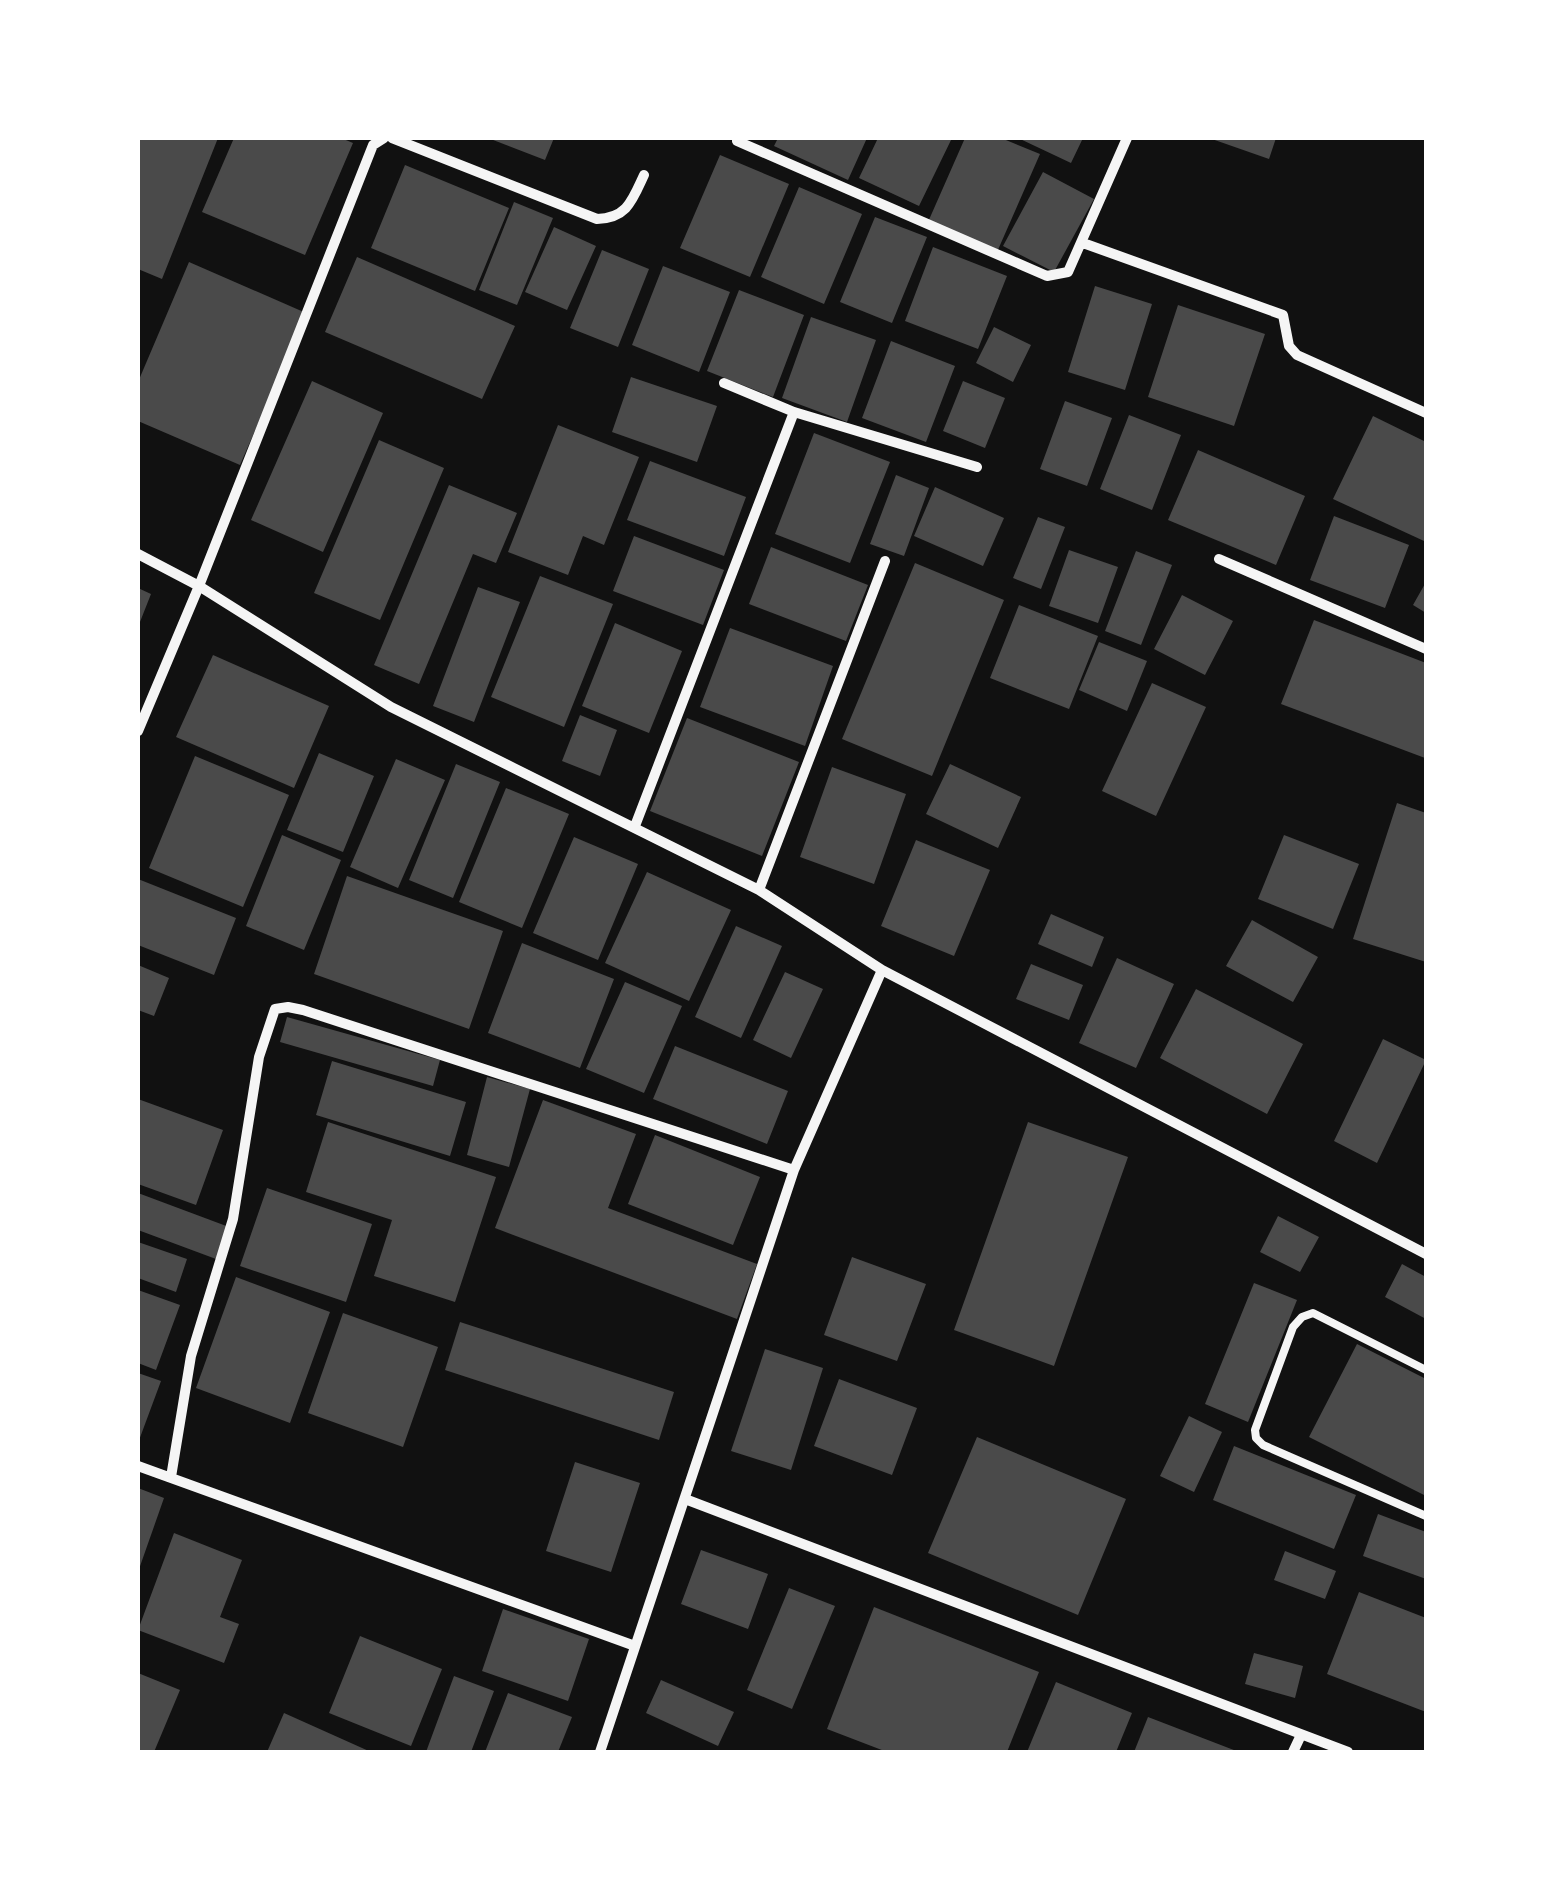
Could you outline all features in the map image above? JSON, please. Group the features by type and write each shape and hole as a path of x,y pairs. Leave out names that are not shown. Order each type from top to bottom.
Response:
{"street":[{"path":"138,731 373,145 388,138 597,219 611,219 628,210 644,176"},
{"path":"737,141 1047,276 1068,272 1127,138"},
{"path":"1084,243 1283,316 1290,346 1297,355 1426,413"},
{"path":"724,382 794,412 976,467"},
{"path":"635,826 794,412"},
{"path":"138,554 199,586 391,706 760,890 882,970 1426,1254"},
{"path":"1219,559 1426,649"},
{"path":"760,890 885,561"},
{"path":"600,1752 794,1170 882,970"},
{"path":"171,1477 190,1356 233,1219 259,1057 276,1009 288,1006 304,1010 794,1170"},
{"path":"138,1466 634,1646"},
{"path":"685,1499 1348,1752"},
{"path":"1293,1752 1301,1735"}],"lane":[{"path":"1426,1370 1313,1314 1302,1317 1293,1327 1255,1430 1263,1445 1426,1516"}],"building":[{"path":"138,138 218,138 162,279 138,269"},
{"path":"234,138 341,138 353,143 305,255 202,212"},
{"path":"488,138 554,138 545,160"},
{"path":"778,138 867,138 848,180 774,146"},
{"path":"878,138 952,138 919,206 859,178"},
{"path":"965,138 1001,138 1040,154 997,252 928,222"},
{"path":"1018,138 1083,138 1071,163"},
{"path":"1209,138 1276,138 1269,159"},
{"path":"720,155 789,184 750,277 680,248"},
{"path":"405,165 509,208 475,291 371,248"},
{"path":"1043,172 1094,199 1054,272 1003,246"},
{"path":"799,187 862,214 824,304 761,277"},
{"path":"514,202 553,218 517,305 479,290"},
{"path":"875,217 927,237 892,323 840,302"},
{"path":"554,227 596,246 567,310 525,292"},
{"path":"933,247 1007,276 978,349 905,321"},
{"path":"602,250 649,269 618,347 570,328"},
{"path":"357,257 515,326 482,399 325,332"},
{"path":"189,262 306,313 240,465 138,421 138,382"},
{"path":"663,266 730,292 699,372 632,345"},
{"path":"1095,286 1152,304 1125,390 1068,372"},
{"path":"739,290 804,315 773,397 707,371"},
{"path":"1178,305 1265,334 1234,426 1148,397"},
{"path":"811,317 876,340 847,422 782,398"},
{"path":"994,327 1031,345 1013,382 976,363"},
{"path":"891,341 955,366 926,442 862,418"},
{"path":"631,377 717,406 697,462 612,432"},
{"path":"312,381 383,413 323,552 251,520"},
{"path":"963,381 1005,398 985,448 943,431"},
{"path":"1065,401 1112,418 1087,486 1040,469"},
{"path":"1129,415 1181,435 1152,510 1100,489"},
{"path":"1373,416 1426,442 1424,541 1333,499"},
{"path":"558,425 639,457 604,545 583,536 568,575 508,552"},
{"path":"814,433 890,462 850,563 775,534"},
{"path":"379,440 444,468 380,620 314,593"},
{"path":"1198,450 1305,496 1276,565 1168,520"},
{"path":"650,461 746,497 724,556 627,520"},
{"path":"896,475 929,488 904,556 870,544"},
{"path":"449,485 517,513 496,563 473,554 419,684 374,665"},
{"path":"935,487 1004,518 983,566 914,536"},
{"path":"1334,516 1409,545 1385,608 1310,580"},
{"path":"1038,517 1065,527 1041,589 1013,578"},
{"path":"634,536 724,570 703,625 613,591"},
{"path":"771,547 868,585 846,641 749,604"},
{"path":"1069,550 1118,567 1098,623 1049,606"},
{"path":"1136,551 1172,565 1141,645 1105,631"},
{"path":"915,563 1004,600 932,776 842,739"},
{"path":"540,576 613,604 564,727 491,697"},
{"path":"1426,582 1426,613 1413,605"},
{"path":"478,587 520,602 474,722 433,706"},
{"path":"138,588 151,594 138,627"},
{"path":"1182,595 1233,621 1205,675 1154,649"},
{"path":"1019,605 1098,636 1069,709 990,678"},
{"path":"1314,620 1426,663 1425,758 1281,704"},
{"path":"615,623 682,651 649,733 582,706"},
{"path":"730,628 833,666 805,746 700,707"},
{"path":"1099,642 1147,661 1127,711 1079,690"},
{"path":"213,655 329,706 294,788 176,737"},
{"path":"1152,683 1206,707 1156,816 1102,791"},
{"path":"580,715 617,730 600,776 562,761"},
{"path":"687,718 799,762 762,856 650,811"},
{"path":"319,753 374,776 343,852 287,830"},
{"path":"195,756 289,795 243,907 149,868"},
{"path":"396,759 445,780 398,888 350,867"},
{"path":"456,764 500,782 453,898 409,880"},
{"path":"950,764 1021,797 998,848 926,814"},
{"path":"832,767 906,794 874,884 800,857"},
{"path":"506,788 569,814 522,928 459,902"},
{"path":"1397,803 1426,813 1426,962 1353,939"},
{"path":"282,835 341,860 304,950 246,926"},
{"path":"1284,835 1359,864 1333,929 1258,899"},
{"path":"574,837 638,864 598,960 533,933"},
{"path":"916,840 990,870 954,956 881,926"},
{"path":"647,872 731,910 689,1001 605,963"},
{"path":"347,876 503,931 469,1029 314,974"},
{"path":"138,879 236,918 214,975 138,945"},
{"path":"1051,914 1104,937 1092,967 1038,944"},
{"path":"1252,920 1318,957 1293,1002 1226,966"},
{"path":"736,926 782,946 741,1038 695,1017"},
{"path":"522,943 614,979 580,1068 488,1033"},
{"path":"1117,958 1174,984 1136,1068 1079,1043"},
{"path":"1031,964 1083,985 1069,1020 1016,999"},
{"path":"138,965 169,978 154,1016 138,1010"},
{"path":"785,972 823,989 791,1058 753,1040"},
{"path":"625,982 682,1006 644,1093 586,1069"},
{"path":"1196,989 1303,1044 1267,1114 1160,1058"},
{"path":"287,1017 440,1060 433,1086 280,1042"},
{"path":"1383,1039 1426,1060 1377,1163 1334,1141"},
{"path":"675,1046 788,1091 767,1144 653,1099"},
{"path":"332,1061 466,1102 450,1156 316,1115"},
{"path":"487,1077 530,1089 509,1167 467,1155"},
{"path":"138,1099 223,1130 196,1205 138,1184"},
{"path":"543,1100 636,1134 608,1208 757,1264 737,1319 495,1228"},
{"path":"328,1122 496,1177 455,1302 374,1276 392,1220 306,1192"},
{"path":"1028,1122 1128,1157 1054,1366 954,1330"},
{"path":"655,1135 760,1177 733,1245 628,1204"},
{"path":"267,1188 372,1224 346,1302 240,1266"},
{"path":"138,1193 229,1227 216,1259 138,1230"},
{"path":"1278,1216 1319,1237 1300,1272 1260,1252"},
{"path":"138,1242 187,1259 176,1292 138,1278"},
{"path":"852,1257 926,1284 897,1361 824,1335"},
{"path":"1402,1264 1426,1277 1426,1319 1385,1297"},
{"path":"236,1277 330,1312 290,1423 196,1388"},
{"path":"1254,1283 1297,1300 1248,1422 1205,1404"},
{"path":"138,1290 180,1305 156,1370 138,1363"},
{"path":"343,1313 438,1347 403,1447 308,1413"},
{"path":"460,1322 674,1392 659,1440 445,1370"},
{"path":"1357,1344 1426,1379 1426,1496 1309,1437"},
{"path":"765,1349 823,1368 791,1470 731,1451"},
{"path":"138,1373 161,1381 138,1443"},
{"path":"839,1379 917,1408 892,1475 814,1446"},
{"path":"1189,1416 1222,1432 1194,1492 1160,1476"},
{"path":"977,1437 1126,1499 1078,1615 928,1553"},
{"path":"1234,1446 1356,1495 1334,1549 1213,1500"},
{"path":"575,1462 640,1483 611,1572 546,1551"},
{"path":"138,1488 164,1498 138,1572"},
{"path":"1378,1514 1426,1532 1426,1579 1363,1556"},
{"path":"174,1533 242,1560 220,1617 239,1624 224,1663 138,1630"},
{"path":"701,1550 768,1574 748,1629 681,1604"},
{"path":"1285,1551 1336,1571 1325,1599 1274,1580"},
{"path":"789,1588 835,1606 792,1709 747,1690"},
{"path":"1359,1592 1426,1618 1426,1712 1327,1674"},
{"path":"874,1607 1039,1672 1007,1752 887,1752 827,1729"},
{"path":"503,1609 589,1639 568,1701 482,1671"},
{"path":"360,1636 442,1669 411,1746 329,1713"},
{"path":"1254,1653 1303,1666 1295,1698 1245,1684"},
{"path":"138,1673 180,1690 154,1752 138,1752"},
{"path":"454,1676 494,1691 471,1752 426,1752"},
{"path":"661,1680 734,1712 718,1746 646,1713"},
{"path":"1056,1682 1132,1713 1116,1752 1027,1752"},
{"path":"508,1693 572,1717 558,1752 485,1752"},
{"path":"284,1713 371,1752 267,1752"},
{"path":"1148,1717 1239,1752 1134,1752"}]}
